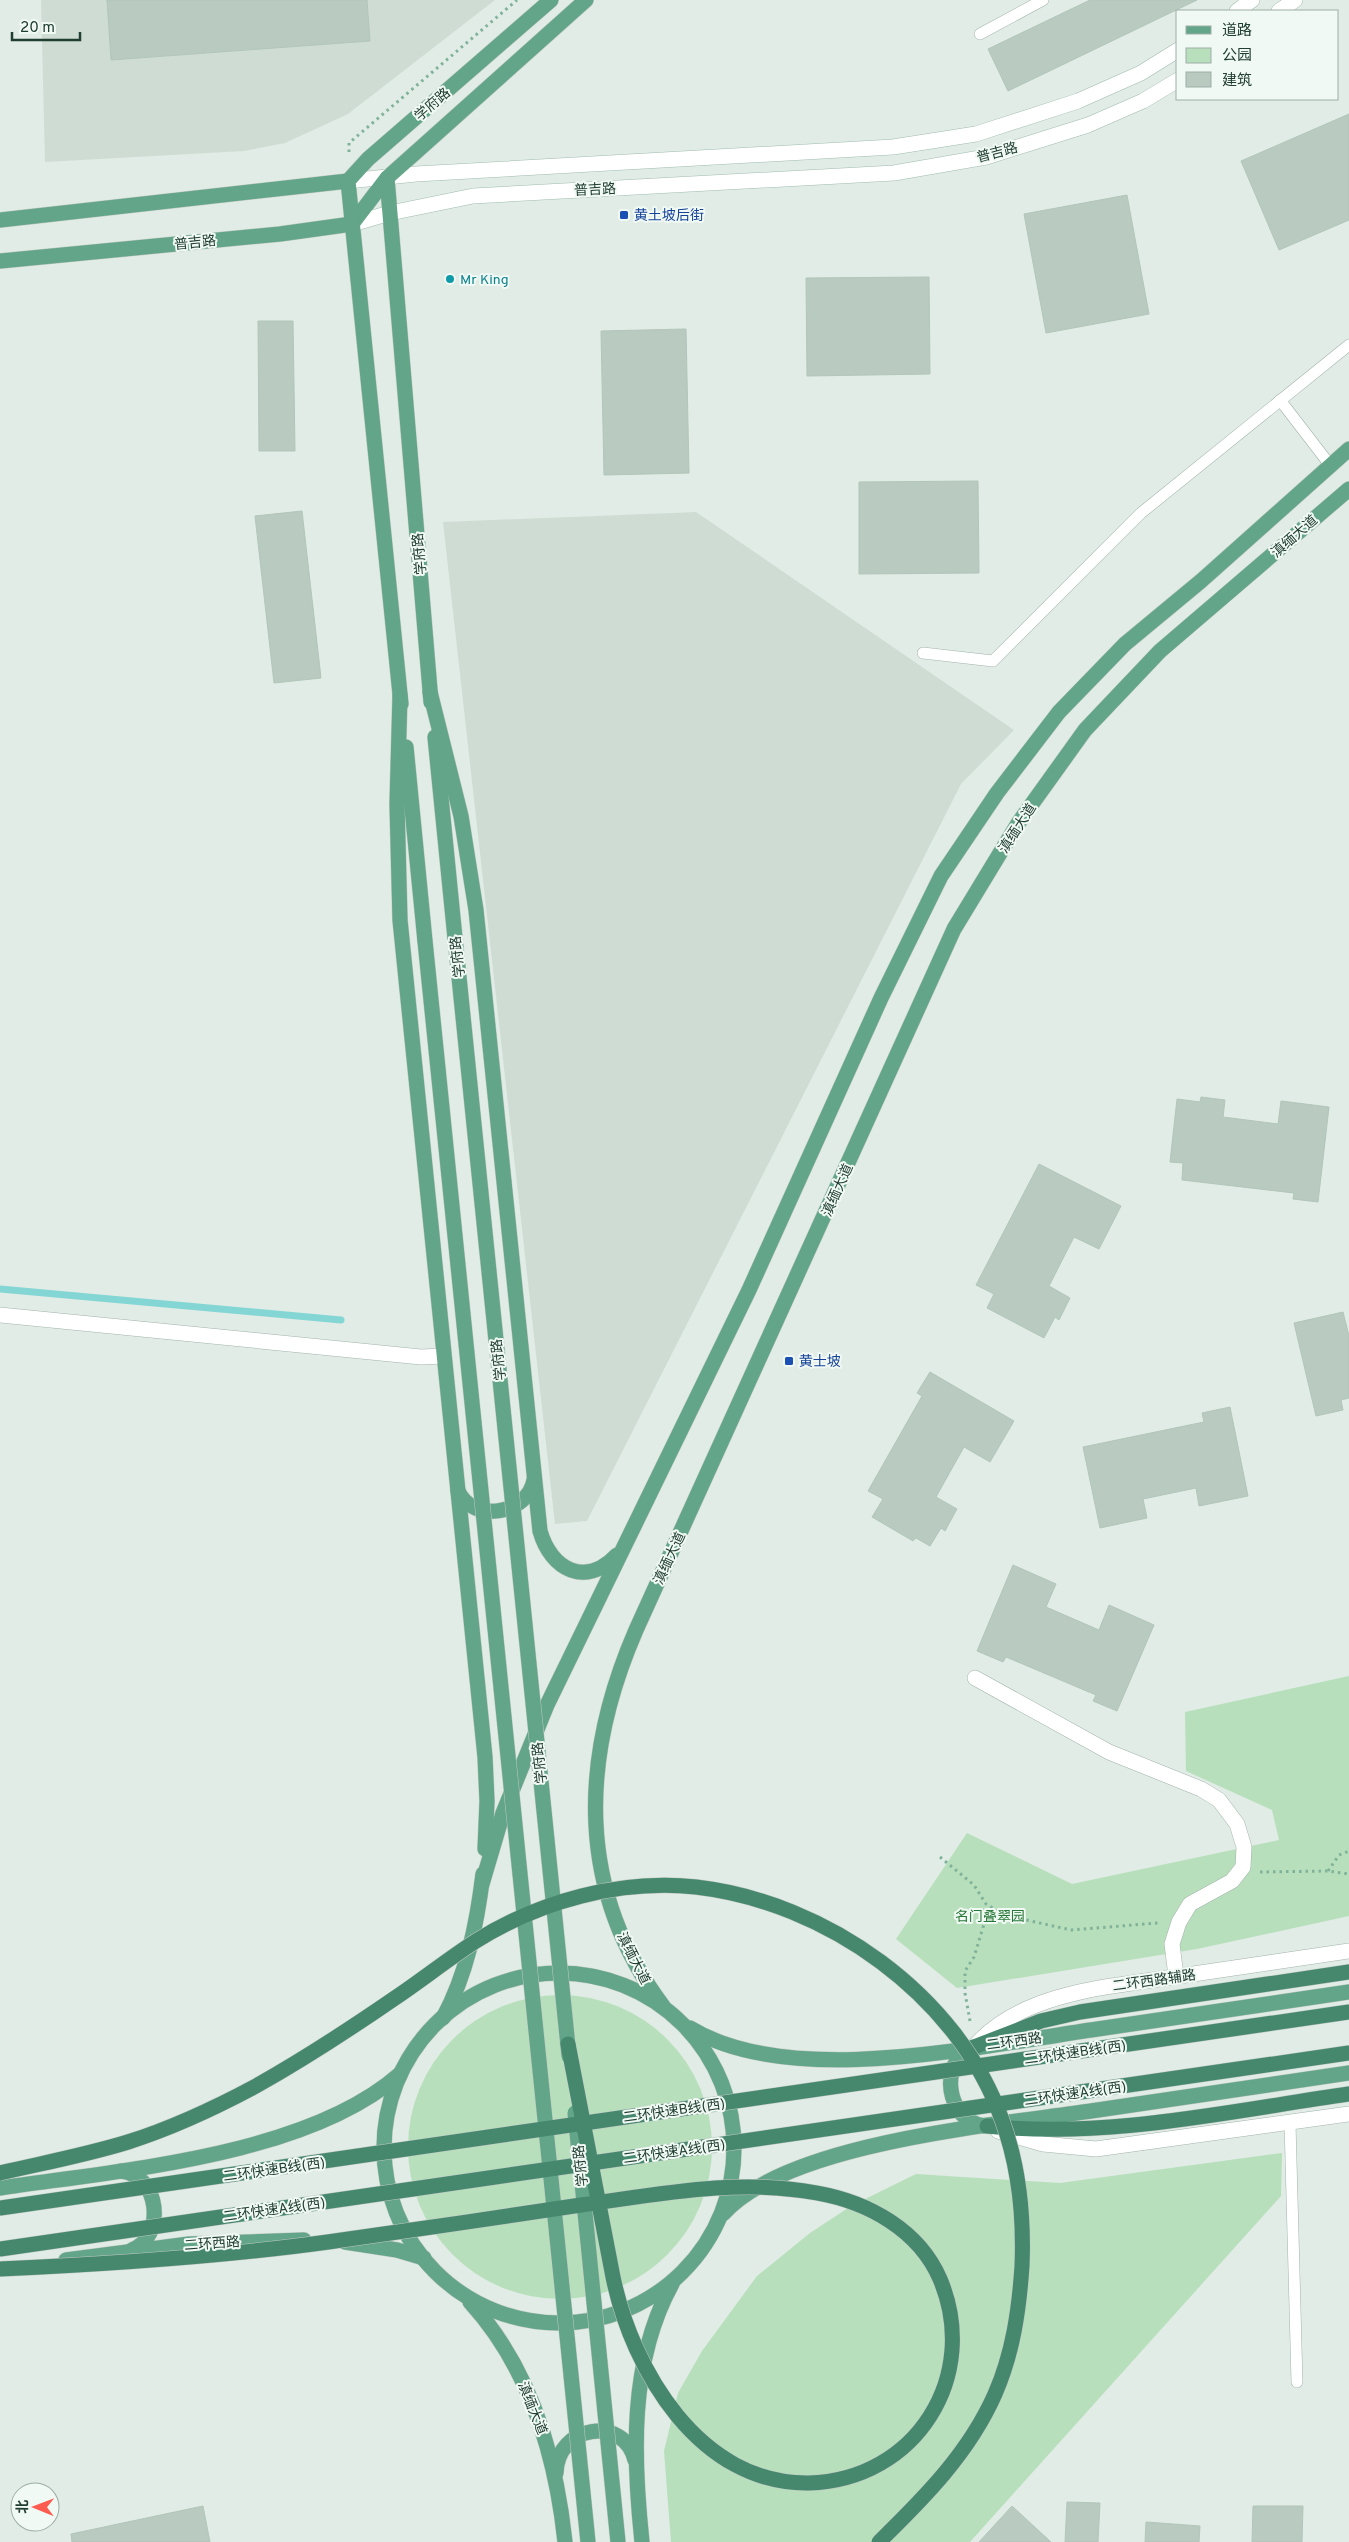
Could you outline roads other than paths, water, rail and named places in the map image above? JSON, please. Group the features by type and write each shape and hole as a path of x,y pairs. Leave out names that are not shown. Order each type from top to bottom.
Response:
{"highway":[{"path":"0,2173 128,2143 204,2112 256,2086 332,2040 475,1942 514,1920 560,1903 584,1896 636,1887 691,1887 747,1896 805,1917 834,1932 887,1968 931,2007 955,2035 980,2072 1002,2120 1012,2154 1020,2199 1022,2256 1017,2316 1012,2343 996,2391 975,2433 957,2458 920,2501 879,2542"},
{"path":"974,2047 1041,2021 1080,2012 1349,1972"},
{"name":"二环快速B线(西)","path":"0,2208 1349,2012"},
{"path":"0,2269 152,2260 285,2248 435,2227 592,2204 601,2202 689,2190 761,2187 820,2193 869,2209 907,2233 934,2265 946,2293 952,2328 951,2368 935,2410 907,2444 890,2457 851,2475 809,2483 788,2482 768,2477 731,2461 700,2438 674,2411 653,2382 636,2351 620,2305 613,2277 604,2229 600,2209 598,2200 590,2161 568,2044"},
{"name":"二环快速A线(西)","path":"0,2249 1349,2053"},
{"path":"987,2126 1038,2130 1099,2129 1349,2094"}],"main road":[{"name":"学府路","path":"348,181 368,159 551,0"},
{"name":"学府路","path":"352,224 387,178 586,0"},
{"path":"1280,10 1294,0"},
{"name":"普吉路","path":"0,220 426,173 893,148 967,136 1078,101 1141,73 1176,51"},
{"name":"普吉路","path":"0,261 280,234 352,224 390,212 472,196 894,173 986,156 1088,126 1143,101 1176,81"},
{"name":"学府路","path":"387,178 430,692 618,2542"},
{"path":"348,181 588,2542"},
{"name":"滇缅大道","path":"482,1884 503,1813 530,1745 624,1546 749,1290 881,998 941,876 997,793 1059,712 1125,644 1201,581 1349,449"},
{"name":"滇缅大道","path":"663,2006 639,1972 620,1931 605,1885 596,1834 595,1780 604,1722 622,1661 636,1630 954,929 1019,822 1085,730 1160,652 1349,489"},
{"path":"430,692 461,816 476,910 540,1531 547,1550 557,1563 577,1572 592,1571 613,1560 624,1546"},
{"path":"400,695 396,825 401,928 486,1779 487,1822 482,1884 467,1956 458,1986 443,2018"},
{"path":"0,1315 422,1357 444,1356"},
{"path":"457,1490 469,1505 495,1512 509,1509 521,1502 530,1492 534,1479"},
{"path":"975,1678 1109,1752 1202,1789 1219,1800 1237,1824 1244,1847 1243,1867 1232,1881 1190,1904 1179,1922 1172,1944 1176,1976"},
{"name":"二环西路辅路","path":"974,2047 1008,2020 1047,2001 1087,1990 1349,1951"},
{"path":"546,1973 584,1974 617,1982 641,1992 663,2006 683,2023 700,2043 714,2066 724,2089 731,2114 734,2140 733,2166 728,2192 720,2217 708,2240 693,2261 654,2296 631,2308 581,2322 529,2321 504,2314 460,2292 441,2277 410,2238 390,2192 386,2168 387,2119 402,2073 426,2034 460,2003 487,1988 524,1976 546,1973"},
{"name":"二环西路","path":"683,2023 706,2036 734,2046 766,2054 802,2058 891,2056 974,2047 1349,1992"},
{"path":"974,2047 963,2054 955,2065 951,2079 956,2107 965,2118 1013,2137 1043,2144 1096,2149 1349,2114"},
{"path":"0,2188 116,2171 222,2151 298,2130 355,2106 372,2096 402,2073"},
{"path":"720,2217 752,2190 781,2175 816,2162 882,2145 987,2126 1349,2074"},
{"path":"116,2171 132,2174 139,2178 149,2189 154,2203 154,2218 149,2233 141,2244 128,2251"},
{"name":"二环西路","path":"0,2269 128,2251 235,2241 315,2240 370,2245 424,2258"},
{"path":"642,2542 636,2464 638,2410 645,2361 656,2320 674,2280"},
{"name":"滇缅大道","path":"460,2292 494,2333 519,2375 540,2424 556,2478 565,2542"},
{"path":"556,2478 556,2467 562,2449 573,2438 588,2432 604,2432 618,2438 630,2448 636,2464"}],"lane":[{"path":"980,34 1043,0"},
{"path":"923,653 993,661 1141,513 1349,345"},
{"path":"1280,400 1330,465"},
{"path":"1290,2123 1297,2382"}],"waterway":[{"path":"0,1289 341,1320"}],"place":[{"name":"黄土坡后街","path":"624,215"},
{"name":"Mr King","path":"450,279"},
{"name":"黄士坡","path":"789,1361"}],"park label":[{"name":"名门叠翠园","path":"990,1916"}]}
